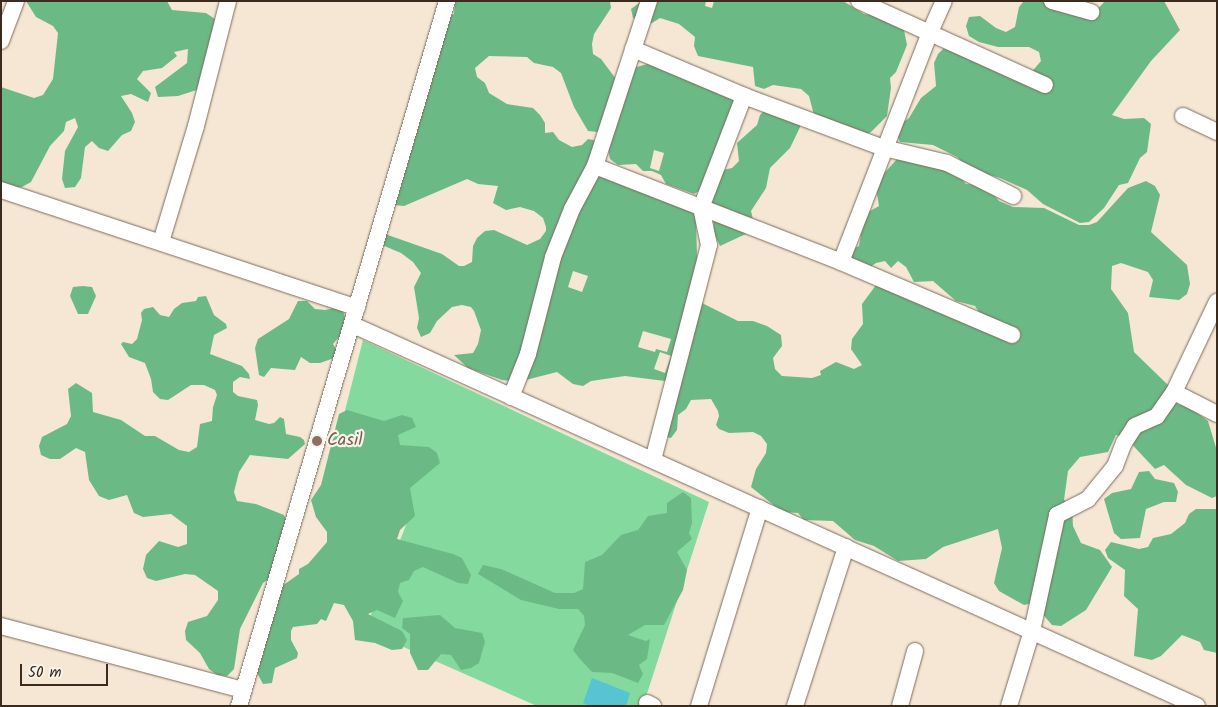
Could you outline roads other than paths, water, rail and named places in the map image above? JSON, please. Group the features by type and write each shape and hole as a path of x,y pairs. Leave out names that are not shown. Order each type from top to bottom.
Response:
{"street":[{"path":"1,41 16,1"},
{"path":"161,242 196,126 228,1"},
{"path":"239,706 353,325 446,1"},
{"path":"511,396 528,354 553,257 572,209 594,166 649,1"},
{"path":"859,1 1045,85"},
{"path":"840,262 930,32 944,1"},
{"path":"1052,1 1091,12"},
{"path":"633,49 744,96 884,148 947,163 1013,196"},
{"path":"653,460 709,245 701,208 744,96"},
{"path":"1183,116 1217,132"},
{"path":"594,166 840,262 1012,335"},
{"path":"1,190 357,308"},
{"path":"1009,706 1032,631 1058,514 1088,499 1115,466 1124,443 1135,426 1157,416 1174,392 1217,302"},
{"path":"353,325 1197,706"},
{"path":"1174,392 1217,414"},
{"path":"699,706 760,508"},
{"path":"795,706 846,547"},
{"path":"1,626 244,690"},
{"path":"900,706 915,651"}],"water":[{"path":"592,678 630,693 626,706 590,706 583,703"}],"place":[{"name":"Casil","path":"317,441"}]}
